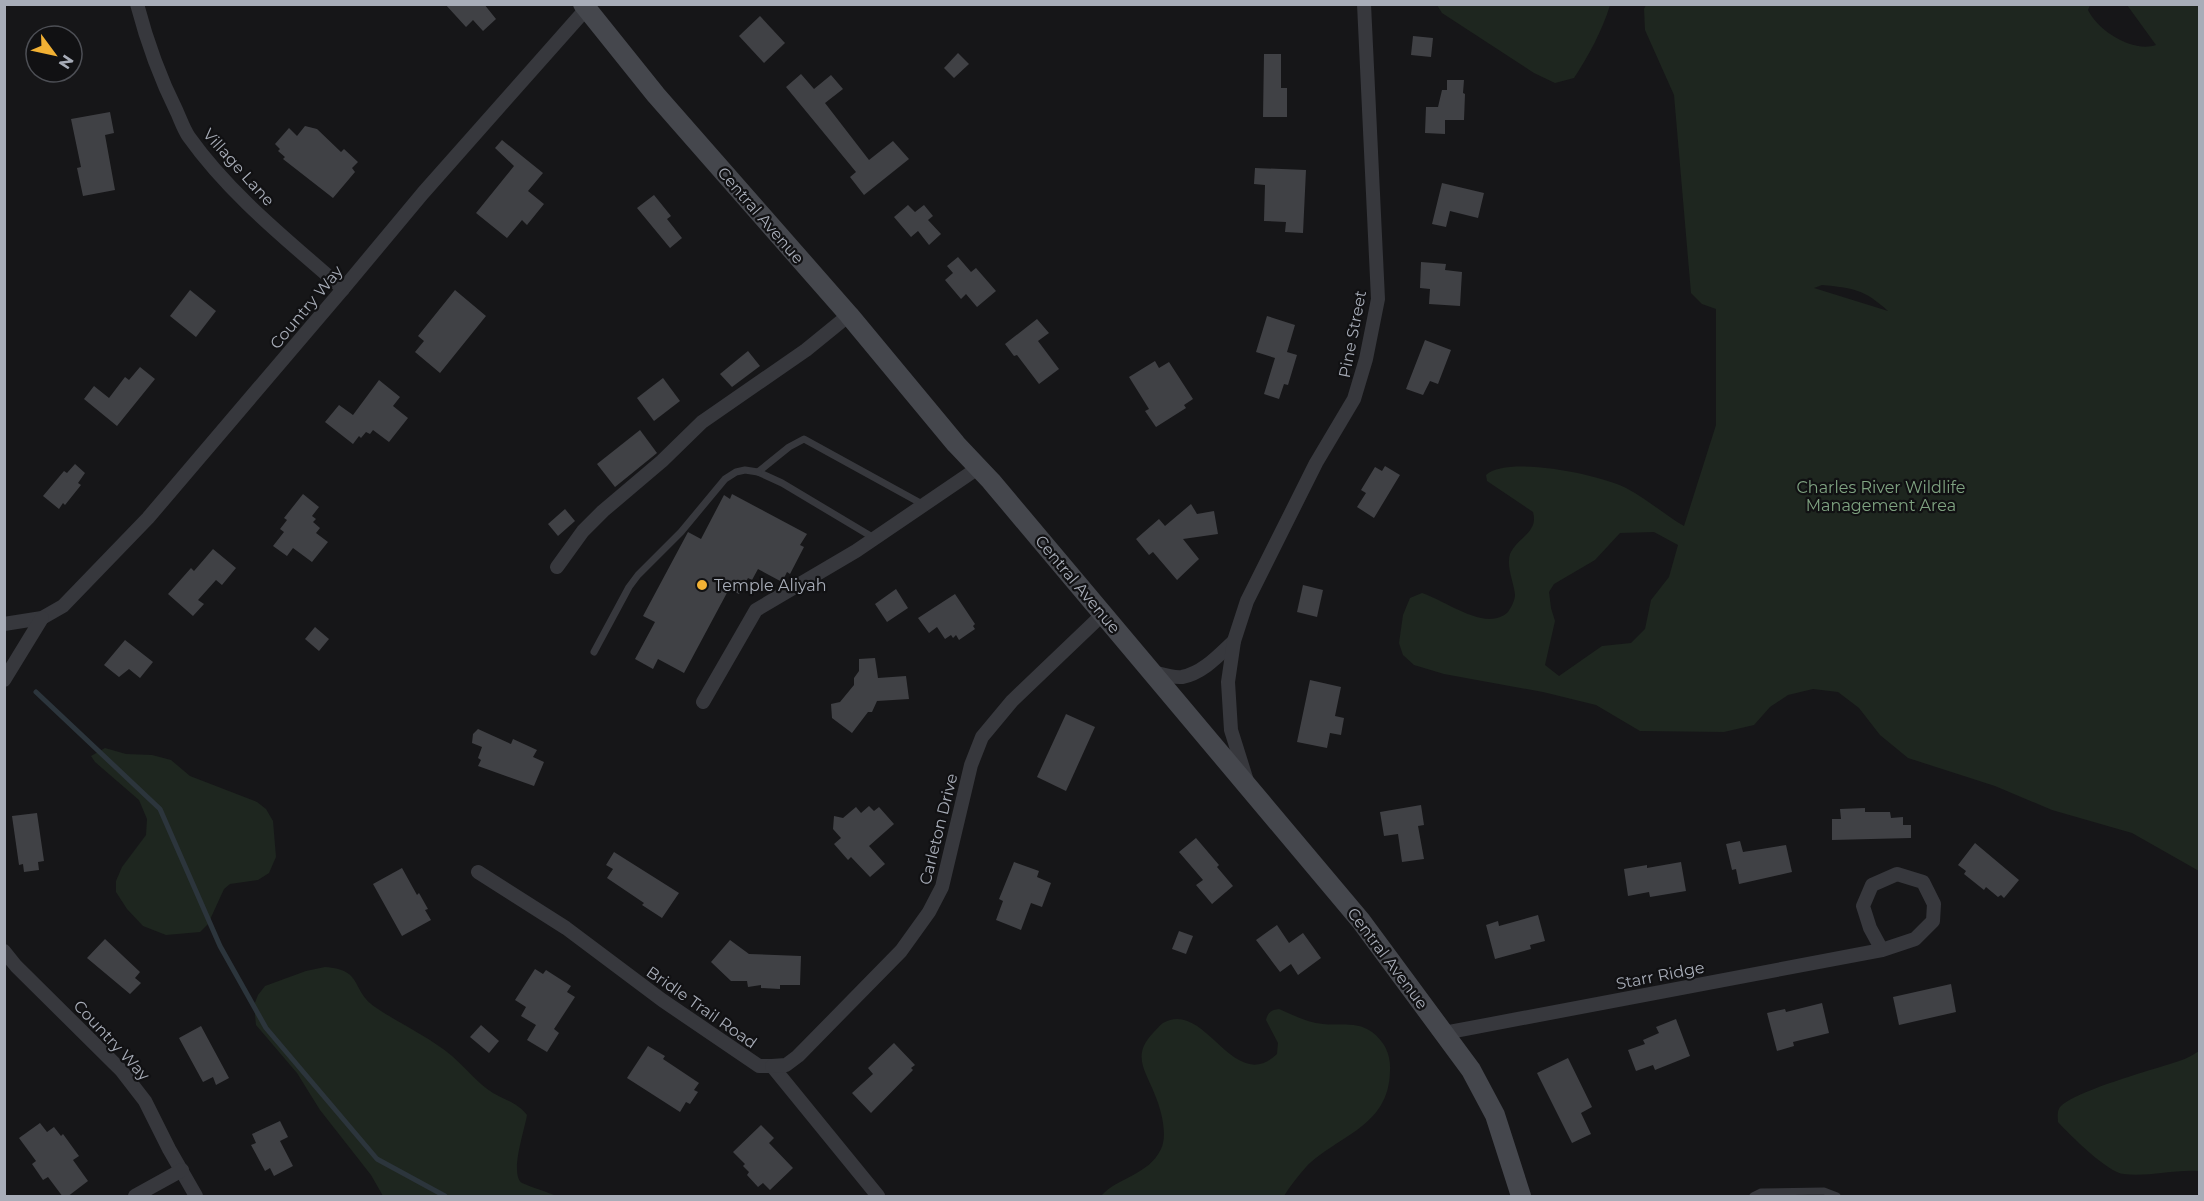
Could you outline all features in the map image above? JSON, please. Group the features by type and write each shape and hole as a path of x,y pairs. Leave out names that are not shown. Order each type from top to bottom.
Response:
{"main road":[{"name":"Central Avenue","path":"584,7 656,95 849,315 1153,672 1361,921 1471,1070 1495,1115 1509,1153 1521,1197"}],"street":[{"name":"Village Lane","path":"137,4 166,92 188,136 257,213 343,289"},
{"name":"Pine Street","path":"1247,783 1231,730 1228,682 1234,641 1246,601 1316,463 1354,399 1368,349 1378,299 1364,4"},
{"name":"Country Way","path":"4,624 42,618 63,606 148,518 584,7"},
{"path":"557,567 583,531 603,511 662,461 702,422 806,350 849,315"},
{"path":"703,702 756,610 874,538 978,468"},
{"name":"Carleton Drive","path":"771,1066 786,1065 798,1056 901,951 924,920 942,887 971,765 982,737 1012,701 1103,614"},
{"name":"Country Way","path":"4,680 42,618"},
{"name":"Pine Street","path":"1153,672 1180,677 1198,671 1210,664 1234,641"},
{"name":"Bridle Trail Road","path":"478,872 566,928 662,1000 759,1065 771,1066 878,1197"},
{"name":"Starr Ridge","path":"1444,1033 1882,950 1915,939 1933,921 1934,904 1923,882 1897,874 1872,885 1863,906 1870,928 1882,950"},
{"name":"Country Way","path":"4,951 16,966 121,1070 145,1101 195,1197"},
{"path":"135,1197 182,1170"}],"lane":[{"path":"758,472 789,447 804,439 924,505"},
{"path":"594,652 629,586 681,532 725,479 736,471 758,472 782,483 874,538"},
{"path":"1753,1197 1761,1192 1824,1191 1837,1197"}],"green space":[{"path":"1437,5 1610,5 1595,43 1574,78 1555,83 1534,73 1442,13"},
{"name":"Charles River Wildlife Management Area","path":"1646,5 2090,5 2088,10 2093,18 2108,32 2127,43 2147,47 2156,45 2127,5 2199,5 2199,871 2132,833 2052,810 1995,786 1908,758 1880,735 1859,708 1838,692 1813,689 1788,695 1770,707 1754,725 1724,732 1640,731 1596,705 1543,692 1444,674 1414,665 1403,655 1399,643 1403,615 1410,598 1422,593 1465,613 1489,619 1499,618 1512,606 1515,595 1510,569 1510,554 1530,530 1534,519 1533,512 1487,481 1486,475 1497,469 1533,467 1555,469 1614,483 1641,497 1684,526 1716,425 1716,309 1702,304 1691,293 1674,95 1645,30 1644,9","holes":["1822,285 1858,291 1872,298 1888,311 1814,288","1654,532 1678,545 1669,577 1651,600 1645,629 1631,643 1602,646 1559,676 1545,665 1555,621 1549,592 1554,584 1595,560 1620,533"]},
{"path":"105,748 126,754 152,755 171,760 190,776 257,802 266,809 273,821 276,857 269,873 258,880 230,884 224,889 208,924 200,932 166,935 143,926 127,909 116,892 116,881 122,867 146,835 147,819 139,800 91,756"},
{"path":"325,967 346,972 375,1007 443,1049 487,1089 523,1111 527,1115 517,1161 518,1178 522,1183 557,1196 383,1196 371,1175 320,1110 297,1073 256,1025 254,1005 265,986 306,971"},
{"path":"1279,1009 1317,1023 1360,1026 1372,1032 1380,1040 1388,1054 1390,1071 1387,1090 1381,1105 1371,1118 1306,1167 1284,1196 1101,1196 1116,1184 1149,1165 1161,1149 1164,1129 1161,1115 1142,1064 1146,1041 1158,1028 1163,1023 1178,1019 1193,1024 1233,1056 1247,1064 1261,1064 1277,1054 1278,1043 1266,1020 1270,1012"},
{"path":"2199,1051 2199,1171 2133,1175 2117,1172 2090,1152 2058,1122 2059,1109 2078,1096 2182,1060"}],"building":[{"path":"445,4 484,4 496,19 483,31 473,20 466,27"},
{"path":"760,16 785,43 764,63 739,36"},
{"path":"1413,36 1433,38 1431,57 1411,55"},
{"path":"958,53 969,64 954,78 944,68"},
{"path":"1264,54 1281,54 1281,88 1287,88 1287,117 1263,117"},
{"path":"801,74 814,89 831,75 843,89 825,103 869,160 893,141 909,159 864,195 850,177 856,172 786,87"},
{"path":"1447,80 1464,80 1464,120 1445,120 1445,134 1425,133 1426,107 1438,107 1442,90 1447,90"},
{"path":"110,112 114,133 105,135 115,190 83,196 77,168 81,167 71,119"},
{"path":"305,126 317,129 341,152 344,149 358,162 352,168 355,172 333,198 283,159 285,157 278,151 280,149 275,144 289,128 297,136"},
{"path":"502,140 543,173 528,191 544,204 527,225 522,220 507,238 476,213 514,166 495,148"},
{"path":"1255,168 1306,170 1303,233 1285,232 1286,222 1264,221 1265,185 1254,184"},
{"path":"1442,183 1484,193 1478,218 1450,211 1446,227 1432,224"},
{"path":"654,195 671,216 667,219 682,238 670,248 637,208"},
{"path":"908,205 915,212 924,205 933,216 928,220 941,234 929,245 918,231 911,237 894,217"},
{"path":"958,257 971,272 976,268 996,291 977,307 966,294 961,299 945,280 953,273 947,266"},
{"path":"1421,262 1446,264 1445,270 1462,272 1460,306 1429,304 1430,289 1420,288"},
{"path":"190,290 216,311 196,337 170,316"},
{"path":"455,290 486,316 440,373 415,352 424,341 418,336"},
{"path":"1267,316 1295,325 1287,352 1297,355 1288,385 1284,384 1279,399 1264,394 1275,358 1256,352"},
{"path":"1037,319 1049,333 1038,341 1059,369 1039,384 1017,355 1014,356 1005,344"},
{"path":"1425,340 1451,350 1438,384 1430,381 1423,395 1406,389"},
{"path":"748,351 760,366 732,387 720,374"},
{"path":"1155,361 1159,368 1169,362 1193,399 1184,405 1186,408 1156,427 1145,411 1149,409 1129,377"},
{"path":"140,367 155,379 117,426 84,399 94,386 109,398 125,377 129,380"},
{"path":"663,378 680,401 654,421 637,398"},
{"path":"379,380 400,397 393,406 408,418 389,442 373,430 370,434 366,432 361,438 359,436 353,444 325,422 339,405 353,415"},
{"path":"640,430 657,453 615,487 597,464"},
{"path":"75,464 85,473 78,483 81,485 59,509 43,496 64,471 67,473"},
{"path":"1385,466 1400,475 1374,518 1357,507 1366,493 1361,490 1375,467 1382,471"},
{"path":"303,494 319,507 312,516 316,519 313,522 320,528 316,533 328,542 312,562 293,548 287,556 273,546 284,532 280,529 287,520 284,518"},
{"name":"Temple Aliyah","path":"732,494 807,534 800,545 804,547 790,574 787,572 782,582 758,569 752,580 748,578 739,594 729,589 684,673 658,659 653,669 635,659 655,622 643,616 688,532 701,539 724,495 730,499"},
{"path":"1191,504 1197,514 1214,511 1218,534 1183,539 1199,559 1177,580 1153,552 1149,555 1136,539 1159,519 1165,526"},
{"path":"565,509 575,521 558,536 548,524"},
{"path":"213,549 236,568 222,585 216,580 198,600 204,604 193,616 168,594 191,568 194,571"},
{"path":"1303,585 1323,590 1317,617 1297,612"},
{"path":"896,589 908,608 887,622 875,604"},
{"path":"955,594 975,624 973,626 975,629 959,640 956,635 945,639 937,627 929,633 918,618"},
{"path":"315,627 329,639 319,651 305,639"},
{"path":"125,640 153,662 140,678 129,669 119,677 104,665"},
{"path":"875,658 878,678 906,676 909,699 877,701 872,712 868,712 852,733 832,718 831,704 840,702 854,685 854,678 859,671 859,659"},
{"path":"1310,680 1341,687 1335,716 1344,718 1341,735 1330,733 1327,748 1297,742"},
{"path":"1066,714 1095,727 1066,791 1037,777"},
{"path":"478,729 511,744 513,739 537,750 533,757 544,762 534,786 478,766 482,747 472,743 473,734"},
{"path":"1421,805 1424,825 1418,826 1424,859 1402,862 1398,834 1384,836 1380,812"},
{"path":"869,806 874,811 879,807 894,824 869,846 885,864 870,877 851,857 848,860 834,844 841,838 833,829 834,816 843,818 856,807 861,813"},
{"path":"1865,808 1865,812 1890,812 1891,818 1903,817 1903,825 1911,825 1911,838 1832,840 1832,819 1841,819 1840,809"},
{"path":"37,813 44,861 38,862 39,870 24,872 23,864 19,865 12,816"},
{"path":"1196,838 1233,886 1212,904 1196,885 1203,880 1179,852"},
{"path":"1740,841 1743,852 1786,845 1792,872 1739,884 1736,869 1732,870 1726,844"},
{"path":"1975,843 2019,880 2004,898 2001,895 1998,897 1986,887 1984,890 1964,874 1966,871 1958,865"},
{"path":"614,852 679,893 662,918 607,878 613,869 606,865"},
{"path":"1014,862 1039,871 1037,877 1051,883 1042,907 1031,903 1021,930 996,920 1003,901 999,899"},
{"path":"1681,862 1686,891 1650,897 1649,892 1628,896 1624,869 1647,865 1647,868"},
{"path":"402,868 428,909 425,910 431,920 402,936 373,884"},
{"path":"1538,915 1545,941 1530,945 1531,949 1495,959 1486,925 1498,921 1499,926"},
{"path":"1277,925 1289,943 1303,933 1321,958 1298,975 1291,964 1280,972 1256,940"},
{"path":"1179,931 1193,936 1186,954 1172,949"},
{"path":"105,939 140,972 135,978 141,983 130,994 87,958"},
{"path":"730,940 749,954 801,956 800,985 780,985 780,989 761,988 761,985 748,987 747,981 731,981 711,962"},
{"path":"535,969 543,974 546,970 571,986 567,992 575,997 554,1029 559,1033 547,1052 527,1040 536,1025 521,1016 526,1007 515,1000"},
{"path":"1951,984 1956,1012 1899,1025 1893,997"},
{"path":"1822,1003 1829,1033 1793,1042 1794,1046 1777,1051 1767,1013 1785,1009 1786,1012"},
{"path":"1676,1019 1690,1056 1655,1070 1653,1065 1636,1071 1628,1050 1645,1044 1643,1040 1659,1033 1656,1027"},
{"path":"481,1025 499,1041 489,1053 470,1037"},
{"path":"201,1026 229,1078 216,1085 213,1077 203,1082 179,1038"},
{"path":"894,1043 915,1065 911,1068 913,1070 871,1113 852,1093 873,1074 868,1068"},
{"path":"648,1046 665,1056 663,1059 699,1083 694,1090 698,1092 690,1104 686,1102 680,1112 627,1078"},
{"path":"1568,1058 1592,1107 1581,1113 1591,1134 1572,1143 1537,1073"},
{"path":"280,1121 288,1137 280,1141 293,1166 274,1176 270,1168 265,1171 251,1145 256,1143 252,1134"},
{"path":"40,1123 47,1132 54,1127 61,1136 63,1134 79,1156 73,1160 88,1181 67,1197 63,1197 48,1177 43,1180 32,1164 36,1161 19,1138"},
{"path":"761,1125 774,1138 769,1143 793,1168 770,1190 763,1183 758,1187 747,1175 749,1172 743,1166 745,1164 733,1152"}],"waterway":[{"path":"36,692 160,809 220,946 266,1028 377,1159 445,1196"}],"place":[{"name":"Temple Aliyah","path":"702,585"}]}
